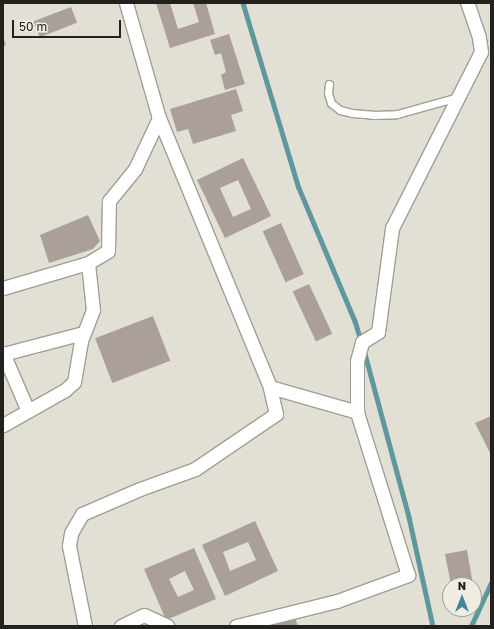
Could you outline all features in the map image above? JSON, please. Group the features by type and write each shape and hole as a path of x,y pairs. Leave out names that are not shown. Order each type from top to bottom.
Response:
{"street":[{"path":"84,626 69,546 71,533 82,514 140,489 195,469 276,414 270,386 159,118 126,3"},
{"path":"236,626 337,601 408,575 358,412 356,361 362,342 378,332 392,228 481,52 479,37 467,3"},
{"path":"3,288 88,263 108,250 109,201 135,169 159,118"},
{"path":"3,425 72,385 75,378 83,333 93,310 88,263"},
{"path":"28,411 3,354 83,333"},
{"path":"270,386 358,412"},
{"path":"121,626 144,615 168,626"}],"lane":[{"path":"329,84 328,93 331,103 340,110 373,115 396,114 458,96"}],"building":[{"path":"156,3 170,3 178,29 199,22 193,3 206,3 215,34 170,48"},
{"path":"71,7 77,23 40,37 34,21"},
{"path":"229,34 245,84 225,90 221,75 226,72 221,53 215,55 210,40"},
{"path":"3,37 6,45 3,46"},
{"path":"236,89 243,111 231,115 236,131 193,144 188,129 177,132 170,109"},
{"path":"243,158 271,216 225,238 197,180","holes":["238,180 251,209 233,217 220,188"]},
{"path":"88,215 100,241 93,249 49,263 40,235"},
{"path":"281,223 304,274 286,282 263,231"},
{"path":"309,284 332,334 316,341 293,292"},
{"path":"153,316 170,361 112,383 95,338"},
{"path":"491,416 491,455 475,423"},
{"path":"255,521 278,571 225,596 202,545","holes":["248,542 256,560 230,571 223,552"]},
{"path":"194,548 216,599 166,620 144,569","holes":["185,571 194,590 178,597 169,579"]},
{"path":"467,550 472,577 449,577 445,554"},
{"path":"293,613 298,626 261,626"}],"waterway":[{"path":"243,3 299,188 355,321 361,341"},
{"path":"364,350 409,517 433,626"},
{"path":"471,626 491,583"}]}
